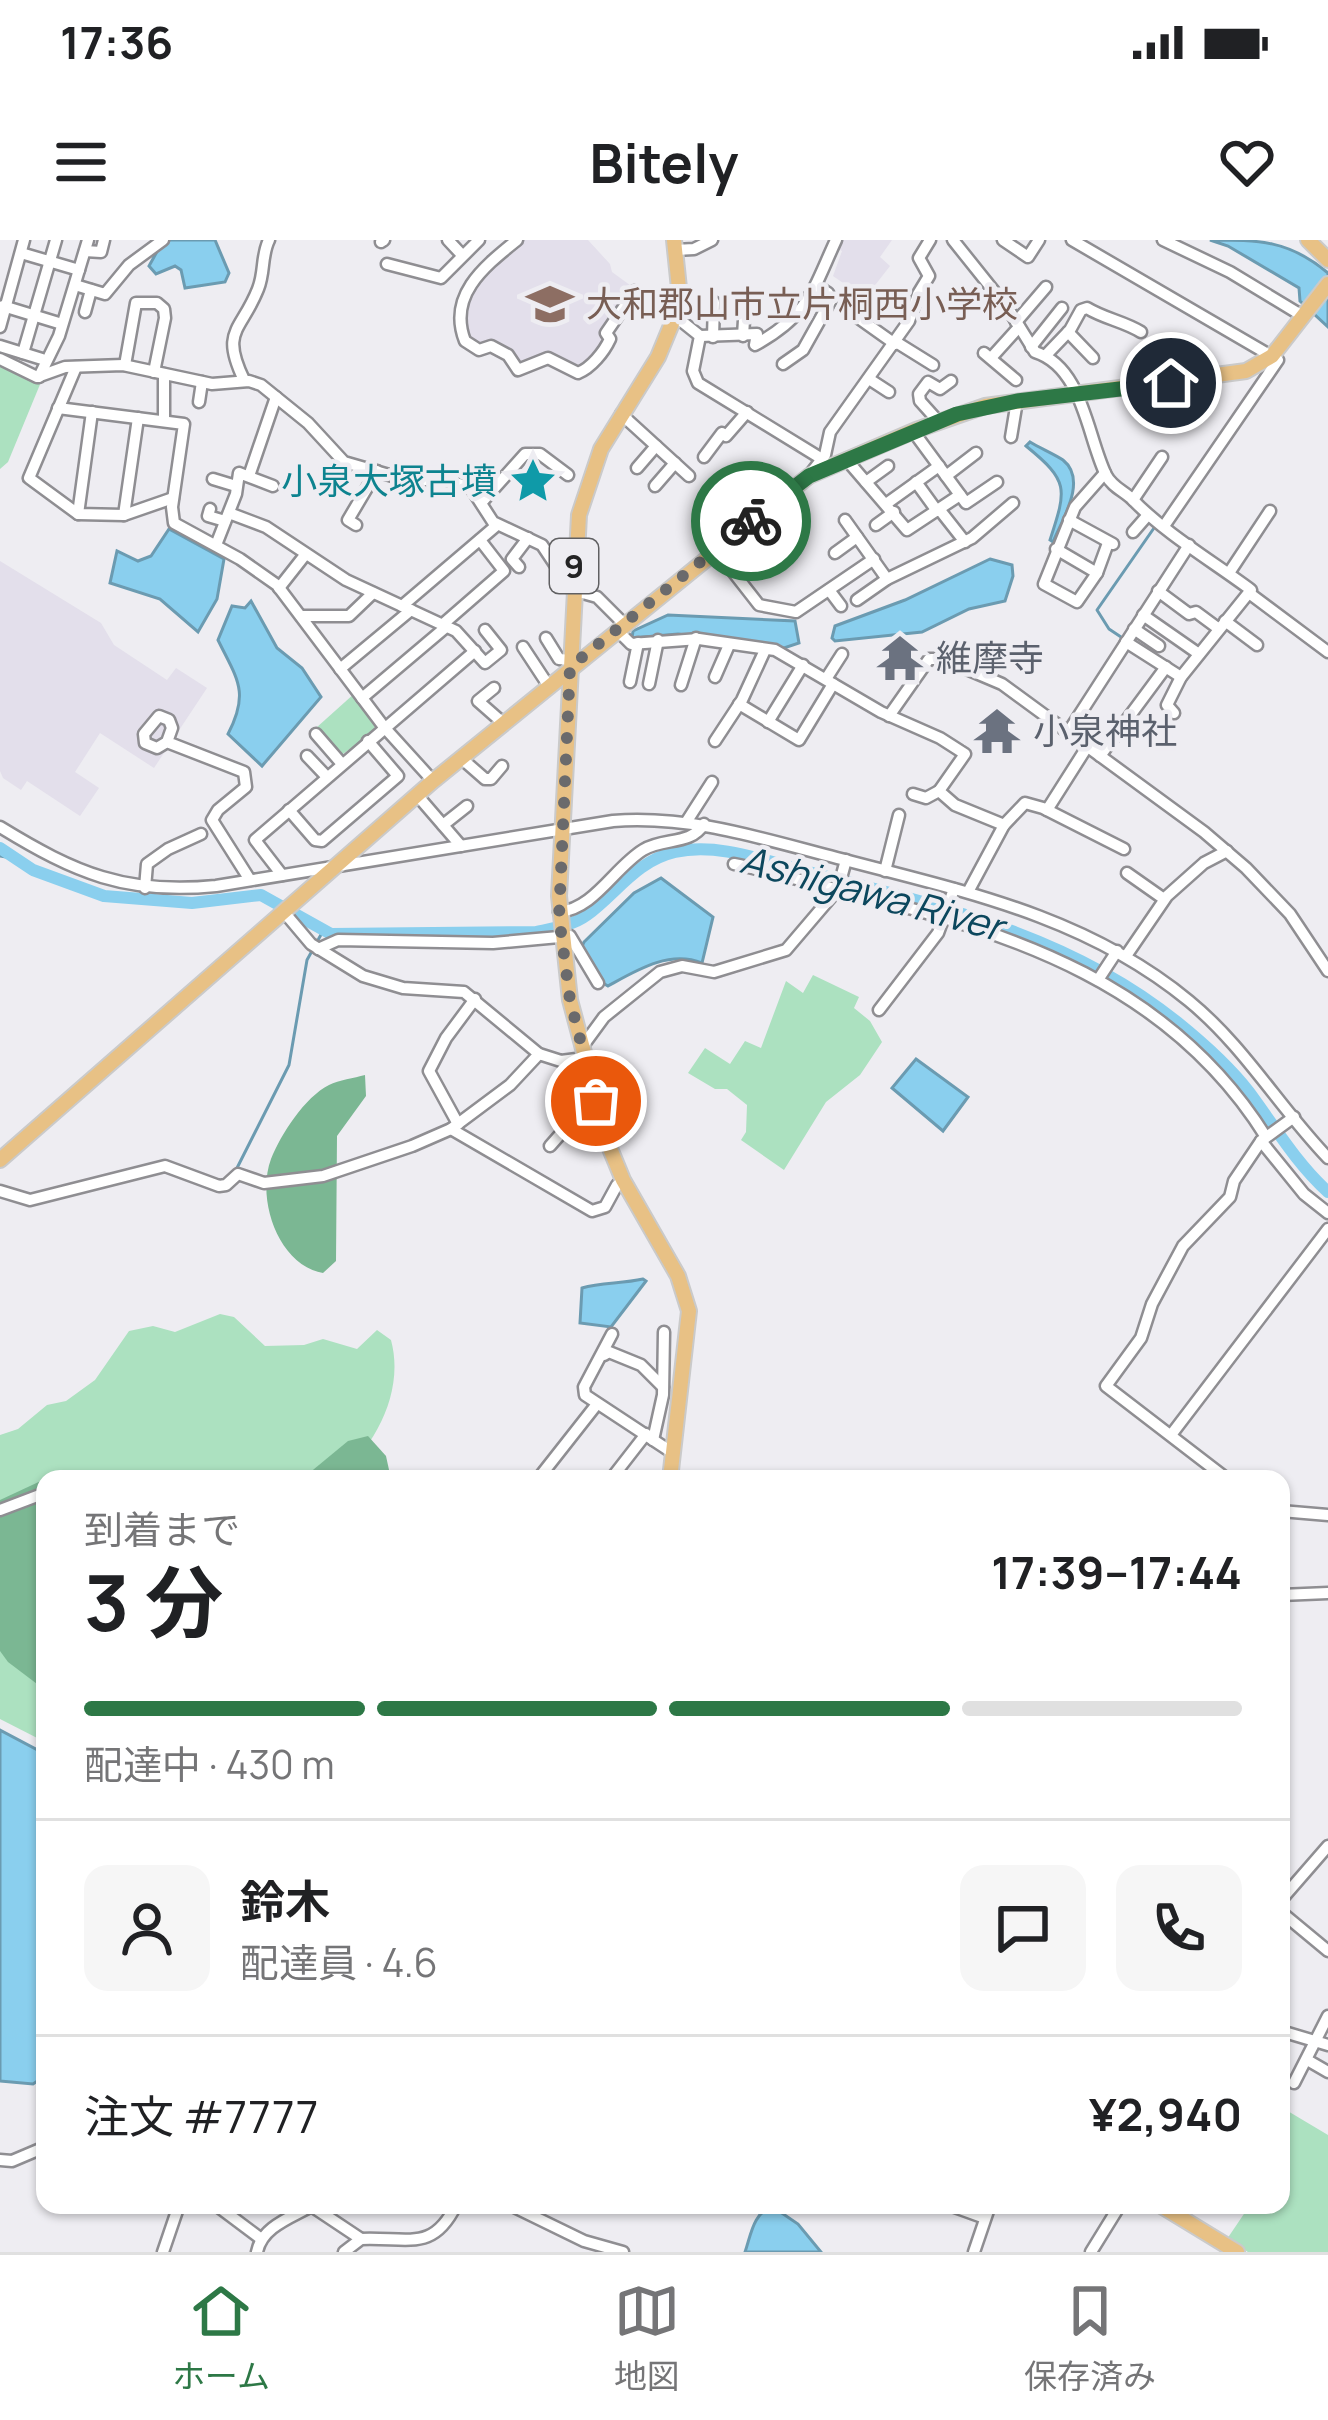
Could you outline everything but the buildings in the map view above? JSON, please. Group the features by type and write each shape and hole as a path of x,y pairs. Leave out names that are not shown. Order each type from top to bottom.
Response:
{"main road":[{"path":"1308,240 1328,260"},
{"name":"9","path":"671,1470 689,1311 678,1276 623,1180 596,1101 559,914 579,515 601,449 658,357 676,313 675,245"},
{"path":"0,1160 570,663 809,476 913,431 1017,401 1233,375 1272,356 1328,284"},
{"path":"1175,2214 1237,2252"}],"street":[{"path":"23,352 59,240 100,252 104,240"},
{"path":"100,312 105,294 129,266 163,240"},
{"path":"244,380 233,357 232,336 258,290 269,240"},
{"path":"448,240 463,255"},
{"path":"387,264 441,278 479,240"},
{"path":"517,240 480,270 464,296 459,323 464,341 476,349 490,346 508,356 518,370 548,358 578,373 606,348 610,339 606,333 635,291 676,313 706,337 757,334 755,345 798,317 835,241"},
{"path":"675,245 694,249 712,240"},
{"path":"809,476 822,459 827,436 895,343 929,276 919,258 930,240"},
{"path":"953,240 1037,354 1047,354 1081,310 1088,308 1141,332"},
{"path":"1003,240 1028,257 1039,240"},
{"path":"1072,240 1278,361 1164,526"},
{"path":"1163,240 1302,314"},
{"path":"0,327 22,246 80,270"},
{"path":"39,376 62,324 86,246"},
{"path":"75,285 105,294"},
{"path":"783,364 803,350 831,300 817,286"},
{"path":"1016,380 987,356 1046,287"},
{"path":"85,312 91,290"},
{"path":"125,365 136,303 158,302 165,318 159,373 164,422"},
{"path":"714,302 694,378 822,459"},
{"path":"863,302 857,317 933,365"},
{"path":"742,336 745,304"},
{"path":"3,306 62,324"},
{"path":"1031,347 1062,308"},
{"path":"779,331 796,356"},
{"path":"1068,332 1094,358"},
{"path":"0,346 42,359"},
{"path":"1047,354 1087,408 1110,483 1147,516 1251,590 1181,677 1166,705 1174,713"},
{"path":"0,359 39,376 76,367 125,365 202,382 244,380 260,385 308,423 334,455 354,466 418,483 444,479 471,488 497,525 547,550 572,590 597,598 628,643 696,638 788,656 965,754 939,791 926,798 913,794"},
{"path":"19,491 29,478 76,367"},
{"path":"869,379 890,392"},
{"path":"938,422 919,394 928,382 940,389 951,381"},
{"path":"199,402 202,382"},
{"path":"249,476 276,397"},
{"path":"1011,437 1017,401"},
{"path":"58,408 184,424 174,524 216,545 279,588 384,728 433,782"},
{"path":"78,514 92,412"},
{"path":"704,457 747,412"},
{"path":"621,414 689,476"},
{"path":"124,515 138,418"},
{"path":"913,431 966,502 997,482"},
{"path":"637,468 656,446"},
{"path":"876,525 916,482 976,453"},
{"path":"482,502 525,454 540,454 568,475"},
{"path":"1133,500 1162,457"},
{"path":"846,459 907,530 960,495"},
{"path":"655,486 675,464"},
{"path":"866,482 888,466"},
{"path":"356,525 348,520 376,471"},
{"path":"216,545 239,473 273,486"},
{"path":"1069,520 1110,543 1077,602 1046,587 1044,576 1069,520 1105,473"},
{"path":"29,478 78,514 124,515 173,498"},
{"path":"213,478 236,486"},
{"path":"916,482 965,542"},
{"path":"716,495 762,551 752,559"},
{"path":"857,600 887,579 965,542 1013,503"},
{"path":"209,509 208,516 266,527 305,556 462,635 484,663 501,650 485,630"},
{"path":"1133,532 1147,516"},
{"path":"1228,573 1266,516 1276,531"},
{"path":"757,517 782,547"},
{"path":"845,520 887,579"},
{"path":"340,669 497,525"},
{"path":"835,553 857,537"},
{"path":"519,567 512,559 528,538"},
{"path":"362,698 504,571 480,540"},
{"path":"1067,734 1189,544"},
{"path":"1056,549 1096,573"},
{"path":"716,550 766,609 796,612 874,560"},
{"path":"279,588 305,556"},
{"path":"829,590 841,606"},
{"path":"1158,591 1189,614 1196,612 1256,644"},
{"path":"301,616 349,616 373,592"},
{"path":"1249,593 1328,652"},
{"path":"1143,615 1199,654"},
{"path":"1134,629 1159,646"},
{"path":"546,638 560,659 570,663"},
{"path":"681,685 696,638"},
{"path":"649,684 658,640"},
{"path":"1126,642 1181,677"},
{"path":"630,682 638,644"},
{"path":"715,677 729,645"},
{"path":"524,647 548,685"},
{"path":"713,737 739,704 765,650"},
{"path":"282,875 254,840 475,651"},
{"path":"739,704 799,740 842,654"},
{"path":"889,716 923,664 935,658 1002,684 1228,851 1290,914 1328,971"},
{"path":"768,722 803,665"},
{"path":"1100,756 1166,667"},
{"path":"494,688 478,701 503,722"},
{"path":"316,734 342,764"},
{"path":"289,810 315,840 322,841 398,776 368,741"},
{"path":"167,742 244,772 246,787 212,820 250,880"},
{"path":"1047,810 1087,747"},
{"path":"307,756 327,777"},
{"path":"460,758 485,779 491,779 502,766"},
{"path":"687,821 712,782"},
{"path":"292,784 304,798"},
{"path":"939,791 955,805 1004,825"},
{"path":"418,795 461,846"},
{"path":"968,892 1004,825 1024,803 1124,849"},
{"path":"443,824 467,806"},
{"path":"885,871 899,814"},
{"path":"3,829 74,869 112,882 194,888 638,819 704,824 1042,914 1122,954 1207,1016 1328,1158"},
{"path":"559,914 584,904 647,848 691,837 704,824"},
{"path":"146,888 147,864 201,834"},
{"path":"1098,980 1164,899 1204,863 1228,851"},
{"path":"290,907 315,946 363,976 403,988 464,992 539,1054 561,1061 583,1053 604,1017 660,972 682,966 714,972 786,950 838,890 845,860"},
{"path":"734,864 946,918 1038,948 1098,980 1193,1047 1234,1090 1304,1194 1328,1213"},
{"path":"1127,873 1164,899"},
{"path":"879,1010 938,933 954,889"},
{"path":"315,946 338,940 493,943 570,936 598,983"},
{"path":"475,998 429,1071 455,1127 592,1211 605,1207 616,1185"},
{"path":"0,1191 30,1200 158,1166 180,1168 219,1186 238,1174 264,1184 322,1176 455,1127 510,1085 539,1054"},
{"path":"550,1146 596,1101"},
{"path":"1215,1470 1106,1386 1141,1338 1152,1304 1179,1253 1230,1197 1234,1180 1265,1138 1294,1117"},
{"path":"1171,1436 1328,1229"},
{"path":"619,1470 649,1437 663,1387 664,1332"},
{"path":"612,1334 584,1389 586,1397 673,1453"},
{"path":"604,1354 615,1353 640,1365 663,1387"},
{"path":"545,1470 597,1404"},
{"path":"0,1510 36,1496"},
{"path":"1290,1512 1328,1515"},
{"path":"1290,1595 1328,1593"},
{"path":"1290,1890 1328,1846"},
{"path":"1290,1919 1328,1951"},
{"path":"1294,2083 1323,2043 1328,2016"},
{"path":"1290,2034 1323,2043"},
{"path":"1309,2061 1328,2072"},
{"path":"0,2160 36,2151"},
{"path":"163,2252 176,2214"},
{"path":"228,2214 260,2238"},
{"path":"257,2252 260,2238 297,2214"},
{"path":"325,2214 361,2239 416,2246 445,2231 453,2214"},
{"path":"528,2214 584,2241 623,2252"},
{"path":"974,2252 986,2214"},
{"path":"1091,2252 1114,2214"},
{"path":"344,2252 361,2239"}],"shaded area":[{"name":"大和郡山市立片桐西小学校","path":"521,240 588,240 612,272 634,288 608,339 582,369 547,356 525,368 509,355 478,348 466,338 463,304 471,300 468,294 473,283"},
{"path":"841,240 892,240 880,257 890,266 865,298 833,276"},
{"path":"0,561 101,623 114,645 167,680 176,668 207,688 154,768 100,733 75,772 99,788 80,816 27,781 21,790 0,771"}],"green space":[{"path":"0,364 41,382 8,462 0,469"},
{"path":"355,693 375,724 374,732 340,756 316,728"},
{"path":"813,975 859,997 854,1008 870,1021 882,1042 860,1075 826,1102 784,1170 741,1140 747,1105 727,1089 715,1089 688,1073 705,1048 730,1064 745,1041 761,1048 786,981 803,993"},
{"path":"365,1075 366,1096 337,1136 336,1261 323,1273 307,1267 283,1244 269,1211 267,1175 281,1139 311,1098 333,1083"},
{"path":"220,1314 234,1317 265,1346 304,1345 323,1339 357,1349 377,1330 391,1340 394,1360 384,1417 347,1470 36,1470 36,1498 0,1512 0,1435 18,1429 47,1405 66,1401 95,1380 129,1331 153,1326 175,1332"},
{"path":"368,1436 386,1456 389,1470 313,1470 348,1441"},
{"path":"36,1483 36,1683 0,1651 0,1500"},
{"path":"0,1620 36,1646 36,1737 0,1719"},
{"path":"1290,2112 1328,2135 1328,2252 1248,2252 1227,2239 1244,2214 1290,2214"}],"water":[{"path":"169,240 215,240 229,273 225,282 185,288 181,270 175,266 156,274 149,266"},
{"path":"1210,240 1273,244 1314,262 1328,273 1328,327 1300,301 1299,288"},
{"path":"1030,442 1063,460 1073,478 1071,500 1053,542 1060,487 1050,468 1026,446"},
{"path":"169,529 224,559 217,599 198,632 160,599 110,583 117,551 138,561 151,556"},
{"path":"990,559 1012,565 1005,601 969,609 922,632 832,638 835,626 905,600"},
{"path":"251,601 277,648 302,668 321,697 262,766 228,734 240,696 218,640 232,606 245,608"},
{"path":"668,615 795,621 799,643 784,648 678,634 632,638 633,631"},
{"path":"661,878 713,917 702,963 665,960 608,986 581,949 584,942 634,893"},
{"path":"916,1059 968,1097 943,1131 892,1088"},
{"path":"646,1281 611,1327 580,1323 582,1288"},
{"path":"0,1730 36,1749 36,2082 0,2081"},
{"path":"762,2214 783,2214 821,2252 745,2252"}],"waterway":[{"path":"1124,639 1109,629 1097,610 1154,528"},
{"name":"Ashigawa River","path":"0,848 33,870 104,896 192,903 261,895 331,934 536,932 581,919 661,856 709,850 760,859 1002,928 1093,967 1136,992 1177,1022 1241,1082 1328,1192"},
{"path":"0,856 12,858"},
{"path":"237,1168 289,1065 307,960 323,931"}],"way so far":[{"path":"596,1101 570,1000 559,917 570,667 751,521"}],"place":[{"name":"大和郡山市立片桐西小学校","path":"550,304"},
{"name":"小泉大塚古墳","path":"533,481"},
{"name":"維摩寺","path":"900,658"},
{"name":"小泉神社","path":"997,731"}],"route":[{"path":"751,521 809,476 957,414 1017,401 1171,383"}]}
